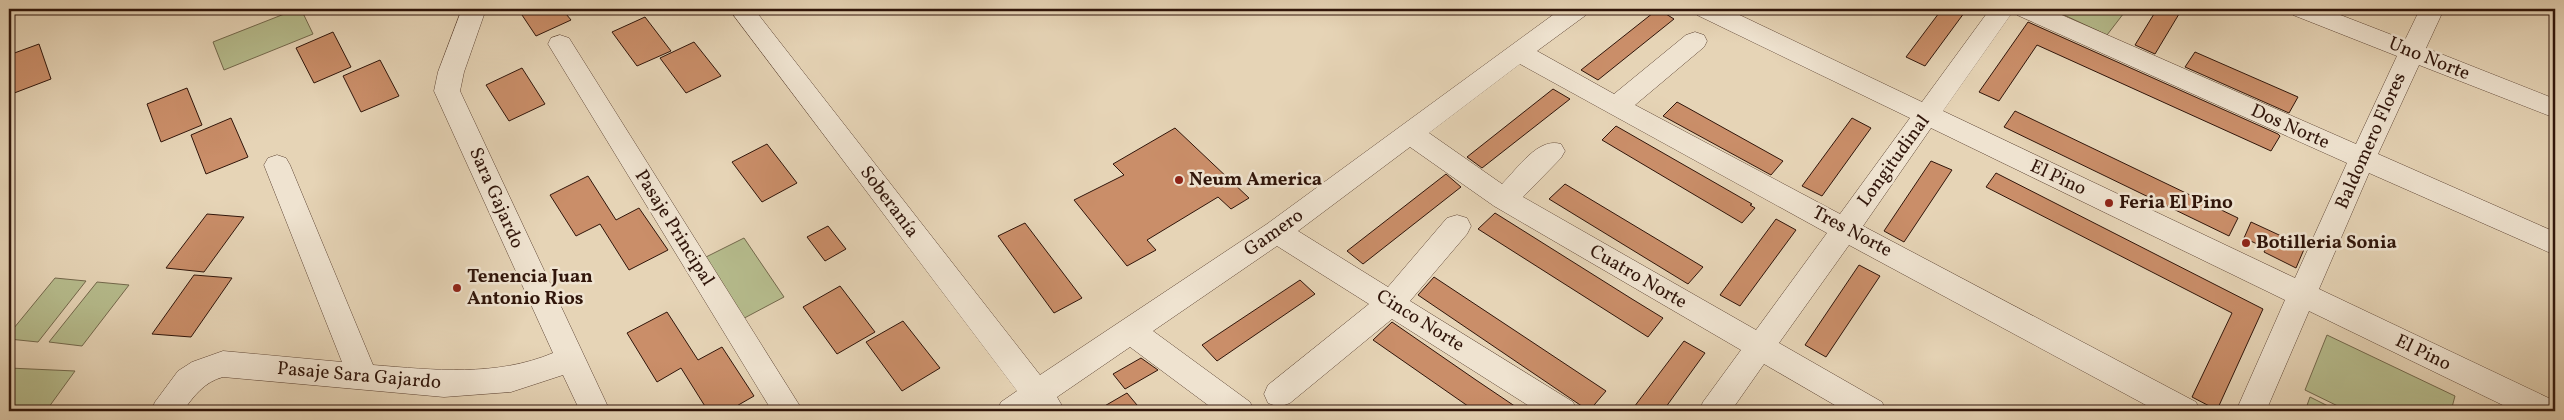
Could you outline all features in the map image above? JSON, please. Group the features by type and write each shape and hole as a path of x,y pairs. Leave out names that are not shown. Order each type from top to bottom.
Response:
{"street":[{"name":"Sara Gajardo","path":"474,9 451,72 447,91 595,411"},
{"name":"Soberanía","path":"741,9 1044,403"},
{"name":"Gamero","path":"1012,411 1044,403 1130,331 1277,232 1577,9"},
{"name":"El Pino","path":"1706,9 2545,411"},
{"name":"Longitudinal","path":"1714,411 2003,9"},
{"name":"Dos Norte","path":"2026,9 2555,244"},
{"name":"Uno Norte","path":"2302,9 2555,109"},
{"name":"Baldomero Flores","path":"2251,411 2362,159 2432,9"},
{"path":"1616,108 1695,40"},
{"name":"Pasaje Principal","path":"560,44 788,411"},
{"name":"Tres Norte","path":"1519,52 1616,108 2185,411"},
{"name":"Cuatro Norte","path":"1411,134 1504,200 1872,411"},
{"path":"1504,200 1552,151"},
{"path":"277,165 363,377"},
{"path":"1279,394 1392,302 1457,226"},
{"name":"Cinco Norte","path":"1277,232 1392,302 1562,411"},
{"path":"1130,331 1239,411"},
{"name":"Pasaje Sara Gajardo","path":"166,411 187,380 204,368 223,364 444,384 512,378 538,372 570,359"}],"green space":[{"path":"301,9 313,34 224,70 213,42"},
{"path":"2051,9 2127,9 2107,35"},
{"path":"744,238 784,297 735,323 696,262"},
{"path":"55,278 86,281 38,342 9,339 9,334"},
{"path":"97,282 129,285 82,346 49,342"},
{"path":"2327,335 2455,396 2451,411 2348,411 2305,390"},
{"path":"9,368 75,371 46,411 9,411"},
{"path":"2310,397 2338,411 2305,411"}],"building":[{"path":"518,9 562,9 571,20 536,36"},
{"path":"1658,9 1674,19 1598,80 1581,70"},
{"path":"1942,9 1967,9 1925,66 1906,57"},
{"path":"2157,9 2182,9 2155,54 2135,45"},
{"path":"645,17 671,51 637,66 612,32"},
{"path":"2028,22 2280,136 2271,151 2037,45 1999,101 1979,92"},
{"path":"333,32 351,67 314,83 296,48"},
{"path":"694,42 721,76 686,93 660,58"},
{"path":"39,44 51,79 9,95 9,55"},
{"path":"2195,52 2298,97 2289,113 2185,67"},
{"path":"380,60 399,96 361,112 343,76"},
{"path":"522,68 545,104 509,121 486,85"},
{"path":"187,88 202,125 161,142 147,104"},
{"path":"1553,89 1570,99 1482,168 1467,157"},
{"path":"1677,102 1783,161 1771,175 1663,116"},
{"path":"2015,111 2238,218 2229,236 2004,127"},
{"path":"231,118 248,157 206,174 191,135"},
{"path":"1852,118 1871,128 1822,196 1802,186"},
{"path":"1616,126 1752,204 1750,205 1755,208 1742,223 1602,140"},
{"path":"1175,128 1249,198 1231,209 1218,197 1147,240 1156,250 1127,266 1074,200 1124,175 1113,164"},
{"path":"767,144 797,183 762,202 732,162"},
{"path":"1931,161 1952,170 1904,242 1884,231"},
{"path":"1996,173 2263,309 2217,410 2192,397 2232,313 1986,187"},
{"path":"1446,174 1461,187 1363,264 1347,251"},
{"path":"588,176 616,220 639,208 668,250 629,270 600,224 576,236 550,195"},
{"path":"1565,184 1703,267 1688,284 1549,199"},
{"path":"1495,213 1663,318 1648,337 1478,229"},
{"path":"207,214 244,217 204,272 166,268"},
{"path":"1776,219 1796,230 1740,306 1720,295"},
{"path":"2251,222 2305,247 2296,268 2264,252 2266,248 2244,238"},
{"path":"1025,223 1082,298 1054,313 998,236"},
{"path":"828,226 846,249 825,261 807,237"},
{"path":"1859,265 1880,276 1826,357 1805,345"},
{"path":"194,275 232,278 191,337 152,334"},
{"path":"1434,277 1606,391 1589,411 1418,295"},
{"path":"1300,280 1315,294 1217,361 1202,345"},
{"path":"840,286 875,332 837,354 803,307"},
{"path":"667,312 698,360 722,347 754,396 728,411 708,411 681,368 657,382 627,333"},
{"path":"903,321 940,368 902,391 866,342"},
{"path":"1392,322 1522,411 1475,411 1373,340"},
{"path":"1684,341 1705,353 1663,411 1631,411"},
{"path":"1141,358 1158,370 1125,389 1113,374"},
{"path":"1127,393 1142,411 1096,411"}],"place":[{"name":"Neum America","path":"1179,180"},
{"name":"Feria El Pino","path":"2109,203"},
{"name":"Botilleria Sonia","path":"2246,243"},
{"name":"Tenencia Juan Antonio Rios","path":"457,288"}]}
